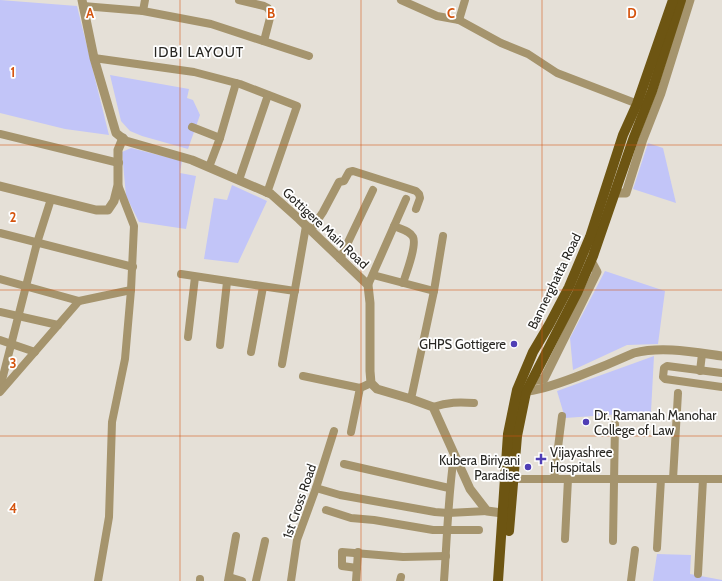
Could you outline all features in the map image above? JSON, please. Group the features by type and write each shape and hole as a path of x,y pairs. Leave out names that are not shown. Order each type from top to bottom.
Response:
{"main road":[{"name":"Bannerghatta Road","path":"504,581 510,479 508,434 533,352 569,287 588,243 623,135 641,106 674,0"},
{"path":"521,391 531,381 573,300 591,261 615,193 641,106 660,69 682,0"},
{"name":"Bannerghatta Road","path":"498,581 507,514"}],"street":[{"path":"143,11 145,0"},
{"path":"239,0 268,8 271,14 264,41"},
{"path":"401,0 438,16 459,20 502,43 528,54 557,73 641,106"},
{"path":"459,20 465,0"},
{"path":"615,193 626,193 643,139 661,93 690,0"},
{"path":"0,186 96,210 108,210 114,201 118,186 118,150 123,138 116,133 94,58 82,3 143,11 212,24 309,56"},
{"path":"94,58 194,72 236,83 297,106 267,193"},
{"path":"209,167 220,138 236,83"},
{"path":"239,180 268,95"},
{"path":"192,127 220,138"},
{"path":"0,134 119,163"},
{"name":"Gottigere Main Road","path":"123,138 126,141 153,148 209,167 271,194 309,228 368,285 370,303 371,383"},
{"path":"282,364 295,291 309,228 323,212 339,182 344,181 349,172 353,171 416,191 420,194 420,198 416,209"},
{"path":"98,581 109,517 112,422 125,359 133,267 134,226 118,186"},
{"path":"340,259 373,190"},
{"path":"0,388 1,377 12,343 37,243 51,199"},
{"path":"368,285 406,199"},
{"path":"394,226 410,234 413,237 414,242 403,283"},
{"path":"0,232 37,243 133,267"},
{"path":"411,398 434,291 443,236"},
{"path":"181,274 295,291"},
{"path":"373,275 434,291"},
{"path":"188,337 195,277"},
{"path":"0,279 80,301 131,290"},
{"path":"220,345 227,282"},
{"path":"251,352 263,287"},
{"path":"0,392 80,301"},
{"path":"0,312 58,325"},
{"path":"0,340 35,352"},
{"path":"521,391 553,384 586,373 641,351 661,350 722,356"},
{"path":"700,371 702,354"},
{"path":"722,373 666,366 664,368 663,377 665,379 722,387"},
{"path":"303,376 360,388 371,383 377,389 411,398 433,407 445,430 454,455 470,489 487,511"},
{"path":"351,432 360,388"},
{"path":"673,479 678,393"},
{"path":"433,407 454,402 474,403"},
{"path":"554,479 562,416"},
{"path":"613,541 615,424"},
{"name":"1st Cross Road","path":"291,581 297,540 316,488 334,431"},
{"path":"444,581 448,531 449,488 454,455"},
{"path":"344,464 449,488"},
{"path":"510,479 722,479"},
{"path":"565,539 568,479"},
{"path":"657,548 661,479"},
{"path":"698,574 703,479"},
{"path":"316,488 347,496 448,513 487,511 507,514"},
{"path":"326,510 351,518 374,520 433,530 479,530"},
{"path":"236,536 229,579 242,581"},
{"path":"256,581 264,541"},
{"path":"631,581 635,550"},
{"path":"357,568 342,566 342,552 404,556 446,556"},
{"path":"356,581 358,552"}],"shaded area":[{"path":"0,0 77,6 109,135 65,129 0,113"},
{"path":"110,75 189,89 187,98 193,100 200,115 188,149 142,136 130,131 121,121"},
{"path":"648,143 663,148 676,203 633,189"},
{"path":"131,148 182,161 180,173 196,176 186,229 139,222 126,196 122,152"},
{"path":"232,185 267,201 238,263 204,259 214,198 227,200"},
{"path":"605,271 665,291 658,344 627,345 573,370 570,338"},
{"path":"654,356 651,412 565,418 557,391"},
{"path":"657,554 691,555 690,574 722,581 653,581"}],"place":[{"name":"GHPS Gottigere","path":"514,344"},
{"name":"Dr. Ramanah Manohar College of Law","path":"586,422"},
{"name":"Vijayashree Hospitals","path":"541,459"},
{"name":"Kubera Biriyani Paradise","path":"528,467"}],"district":[{"name":"IDBI LAYOUT","path":"199,52"}]}
